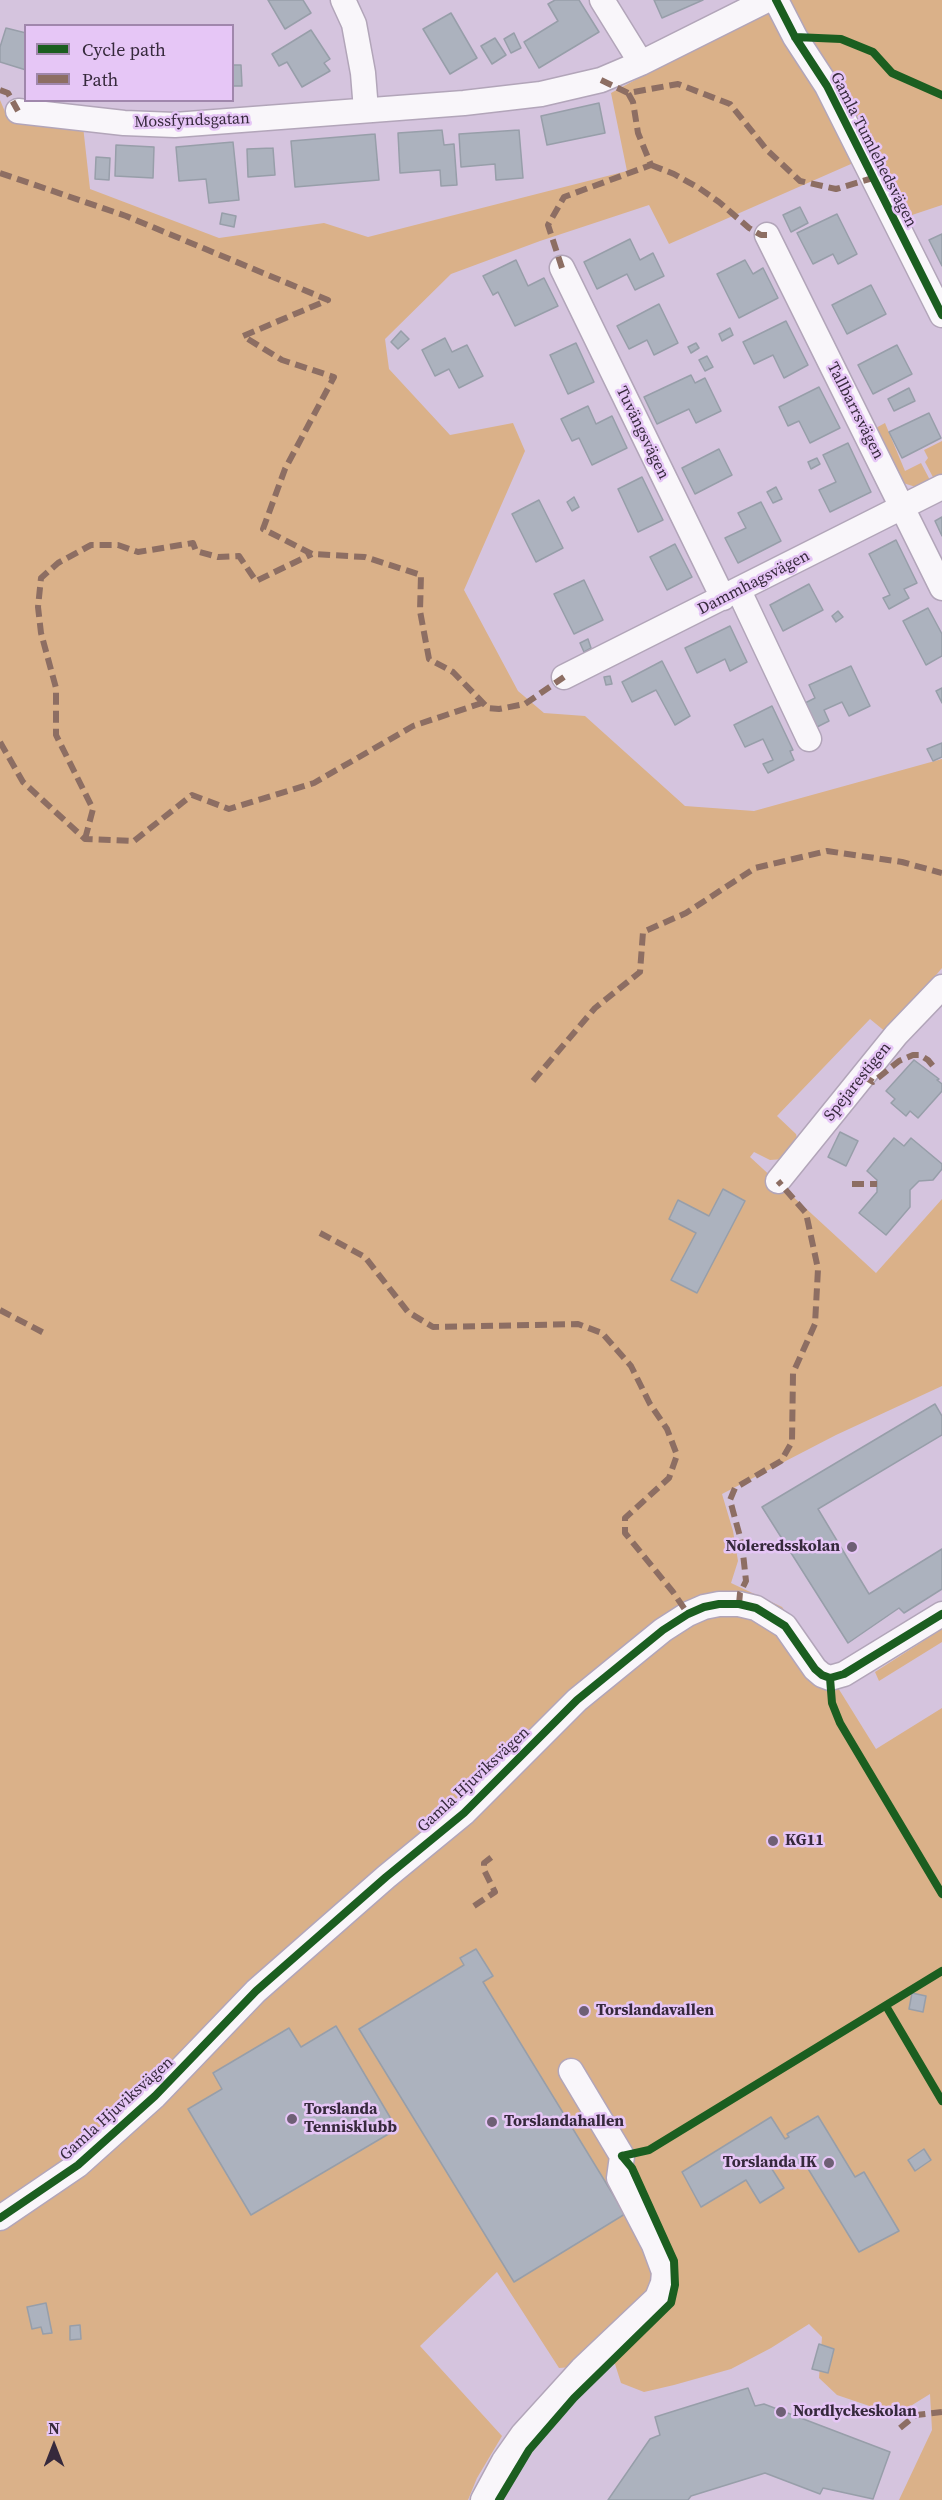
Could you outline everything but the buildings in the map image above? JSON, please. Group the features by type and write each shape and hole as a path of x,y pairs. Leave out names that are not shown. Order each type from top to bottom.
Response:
{"street":[{"path":"343,0 354,24 363,73 366,110"},
{"path":"602,0 641,63"},
{"name":"Mossfyndsgatan","path":"18,111 124,123 175,125 541,94 601,80 641,63 767,0"},
{"name":"Gamla Tumlehedsvägen","path":"776,0 795,37 827,86 942,315"},
{"name":"Tallbarrsvägen","path":"767,235 942,588"},
{"name":"Tuvängsvägen","path":"562,268 809,739"},
{"name":"Dammhagsvägen","path":"564,677 942,487"},
{"name":"Spejarestigen","path":"777,1181 896,1035 942,987"},
{"name":"Gamla Hjuviksvägen","path":"0,2218 48,2187 87,2157 155,2096 256,1991 386,1876 464,1812 577,1700 663,1630 704,1607 739,1604 756,1608 785,1626 815,1669 830,1678 844,1674 942,1614"},
{"path":"483,2500 504,2461 523,2434 582,2368 657,2298 663,2283 664,2272 654,2245 618,2178 622,2156 571,2071"}],"shaded area":[{"path":"783,0 942,0 942,205 912,215 876,153 669,244 649,205 540,241 451,274 385,339 389,369 450,435 513,423 525,451 464,590 518,691 544,713 585,716 685,806 754,811 942,759 942,968 887,1033 870,1019 777,1116 796,1134 798,1142 784,1159 770,1160 754,1152 750,1157 876,1273 942,1199 942,1386 836,1435 722,1494 733,1531 738,1561 731,1583 782,1607 822,1662 876,1749 942,1708 942,2500 899,2500 932,2430 930,2394 896,2415 837,2395 819,2378 822,2337 809,2324 731,2369 644,2392 621,2383 615,2364 559,2368 497,2272 420,2346 502,2436 477,2478 468,2500 0,2500 0,100 6,114 83,126 90,189 219,238 324,223 368,237 627,171 611,93"},
{"path":"885,423 905,471 921,463 931,482 919,488 900,482 874,429"},
{"path":"942,441 942,477 935,481 925,462 928,458 924,450"},
{"path":"942,1629 942,1642 879,1681 875,1672"}],"marked path":[{"path":"601,80 628,93 678,84 730,104 767,150 800,181 836,189 873,178"},
{"path":"0,90 8,93 18,111"},
{"path":"562,268 548,225 564,197 651,165 638,133 633,102 628,93"},
{"path":"651,165 674,174 699,188 749,228 761,235 767,235"},
{"path":"0,173 126,216 328,300 243,336 282,360 334,377 285,469 263,529 312,554 365,557 421,575 420,611 429,659 453,672 488,708 499,709 525,704 564,677"},
{"path":"85,839 93,809 56,735 56,688 41,633 38,607 41,578 58,563 91,545 118,545 138,552 193,543 196,551 218,557 239,556 256,581 312,554"},
{"path":"0,742 23,782 85,839 134,841 192,795 229,809 314,783 413,726 482,703"},
{"path":"533,1081 595,1008 640,972 643,932 686,913 755,868 827,851 902,862 942,873"},
{"path":"863,1076 873,1082 899,1061 913,1055 920,1055 928,1060 933,1066 931,1071"},
{"path":"739,1604 740,1593 746,1581 742,1544 730,1500 735,1488 781,1461 792,1442 793,1373 815,1324 818,1269 806,1213 778,1181"},
{"path":"852,1184 877,1184"},
{"path":"320,1233 365,1257 408,1312 433,1327 578,1324 602,1333 631,1366 650,1404 667,1429 677,1455 669,1478 625,1518 625,1533 688,1614"},
{"path":"0,1310 44,1333"},
{"path":"474,1906 495,1892 484,1870 484,1863 493,1856"},
{"path":"900,2428 916,2415 942,2412"}],"cycle path":[{"path":"776,0 795,37 827,86 942,315"},
{"path":"795,37 841,39 873,52 892,73 942,95"},
{"path":"0,2218 78,2165 155,2096 256,1991 386,1877 464,1813 577,1700 663,1630 704,1607 739,1604 756,1608 785,1626 815,1669 830,1678 844,1674 942,1614"},
{"path":"830,1678 832,1703 840,1723 942,1894"},
{"path":"622,2156 649,2150 942,1971"},
{"path":"886,2006 942,2101"},
{"path":"499,2500 529,2450 574,2398 671,2303 675,2285 674,2261 632,2168 622,2156"}],"place":[{"name":"Noleredsskolan","path":"852,1547"},
{"name":"KG11","path":"773,1841"},
{"name":"Torslandavallen","path":"584,2011"},
{"name":"Torslanda Tennisklubb","path":"292,2119"},
{"name":"Torslandahallen","path":"492,2122"},
{"name":"Torslanda IK","path":"829,2163"},
{"name":"Nordlyckeskolan","path":"781,2412"}]}
